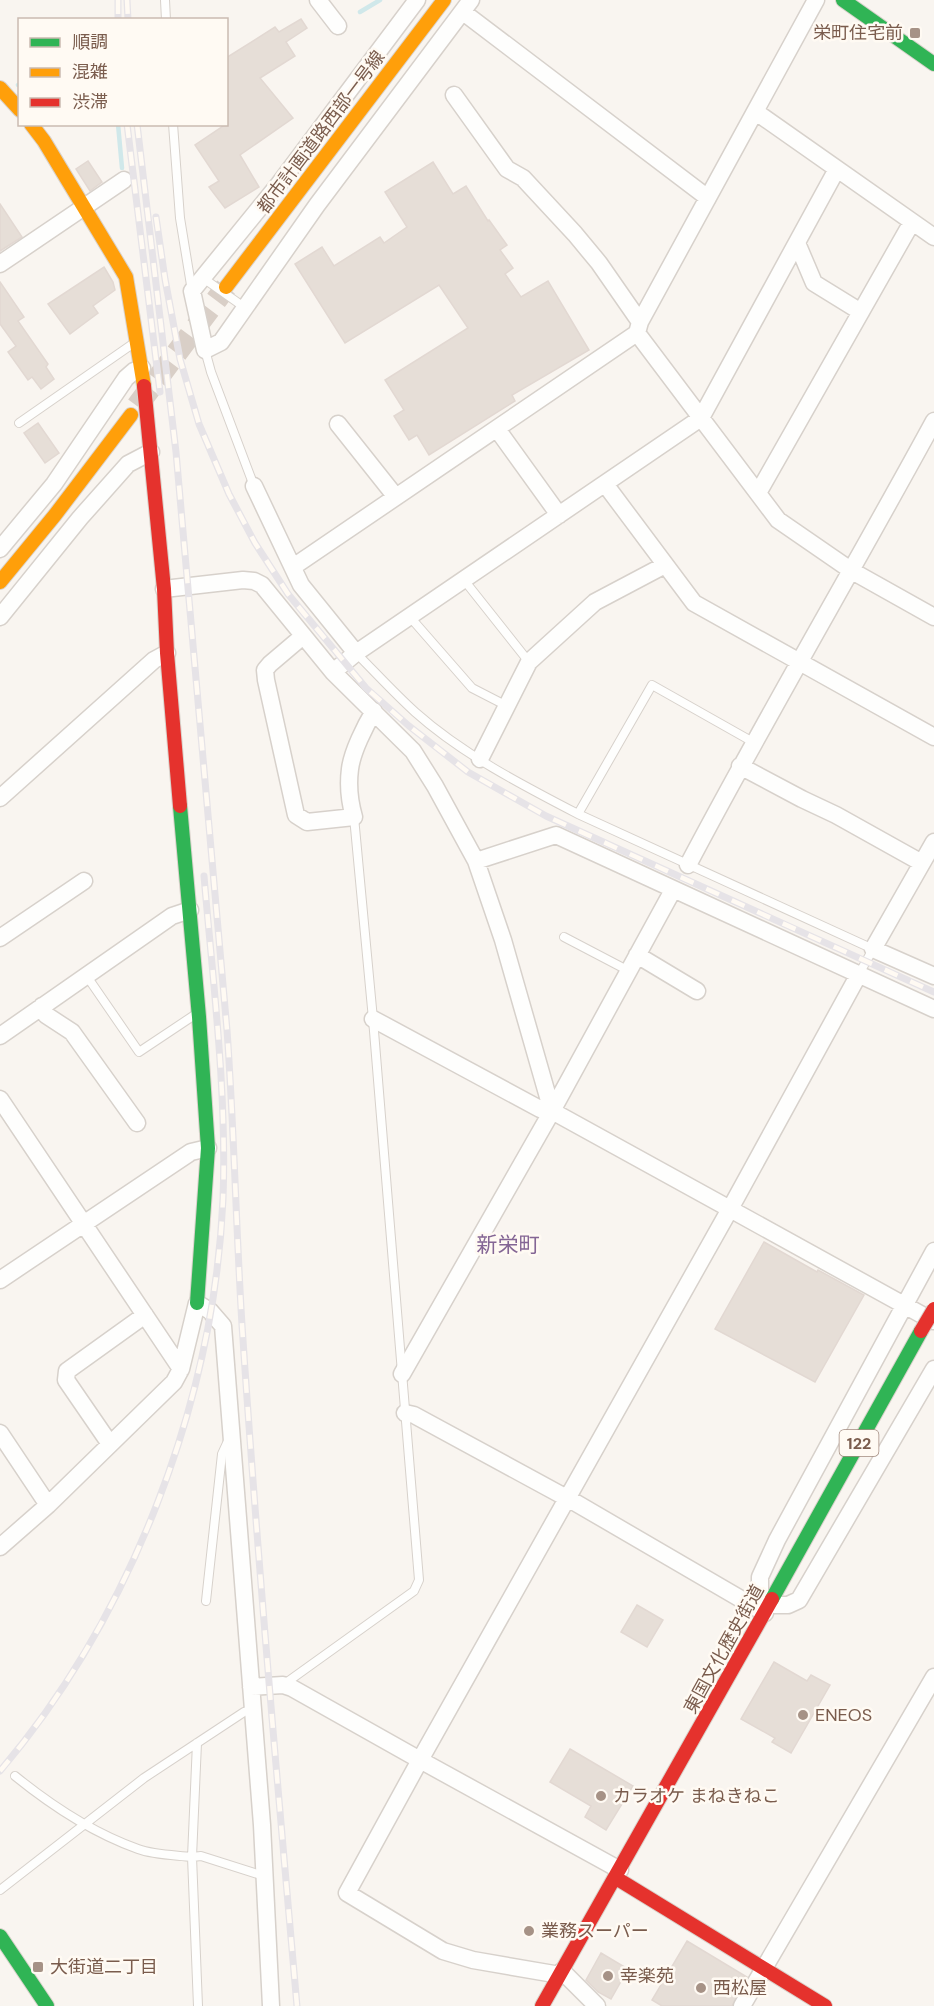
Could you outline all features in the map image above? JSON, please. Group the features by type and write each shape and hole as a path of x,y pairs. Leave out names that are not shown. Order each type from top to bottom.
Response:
{"main road":[{"name":"都市計画道路西部一号線","path":"226,287 444,0"},
{"path":"843,0 934,64"},
{"path":"0,88 18,108"},
{"path":"33,126 85,207 126,277 142,368 164,589 167,653 199,1012 207,1148 197,1303"},
{"path":"0,582 55,515 131,415"},
{"name":"東国文化歴史街道","path":"542,2006 928,1327 934,1309"},
{"path":"618,1874 764,1970 825,2006"},
{"path":"0,1936 47,2006"}],"street":[{"path":"318,0 338,26"},
{"path":"417,0 279,184 192,291 205,350 220,342 318,205 467,6 708,198"},
{"path":"293,567 497,429 638,328 816,0"},
{"path":"454,95 507,169 523,178 599,263 638,328 701,418 778,520 852,571 934,617"},
{"path":"756,112 934,237"},
{"path":"333,672 356,653 701,418 837,169"},
{"path":"0,264 124,180"},
{"path":"758,493 912,222"},
{"path":"797,243 814,283 861,312"},
{"path":"0,549 54,484 126,378 142,368"},
{"path":"688,865 753,742 852,571 934,421"},
{"path":"338,424 396,497"},
{"path":"497,429 559,515"},
{"path":"0,617 80,518 128,464 151,452"},
{"path":"605,484 694,603 934,737"},
{"path":"254,486 301,585 356,653"},
{"path":"480,759 529,662 594,602 665,565"},
{"path":"164,589 243,580 254,580 262,585 333,672 412,751 435,786 476,861 503,940 552,1111"},
{"path":"303,636 265,670 296,815 307,822 354,817 351,807 350,770 374,711"},
{"path":"0,798 154,660 167,653"},
{"path":"740,766 836,815 922,863"},
{"path":"476,861 556,835 934,1009"},
{"path":"934,842 873,949 934,976"},
{"path":"0,938 84,881"},
{"path":"402,1374 552,1111 673,890"},
{"path":"0,1036 172,916 190,910"},
{"path":"637,956 697,991"},
{"path":"597,2006 561,1973 474,1960 443,1950 347,1893 859,974"},
{"path":"42,1006 46,1015 72,1032 137,1122"},
{"path":"373,1019 540,1109 552,1111 905,1304 928,1327"},
{"path":"0,1099 181,1369"},
{"path":"0,1280 191,1152 207,1148"},
{"path":"767,1609 760,1592 760,1577 777,1540 934,1251"},
{"path":"0,1547 48,1504 174,1382 181,1369 197,1303 210,1311 223,1326 253,1709 271,2006"},
{"path":"110,1444 66,1380 67,1371 145,1315"},
{"path":"405,1413 414,1415 767,1609 788,1605 799,1600 934,1369"},
{"path":"0,1433 48,1504"},
{"path":"742,2006 934,1677"},
{"path":"251,1687 283,1685 292,1688 618,1874"}],"lane":[{"path":"165,0 166,18"},
{"path":"173,126 180,218 192,291"},
{"path":"203,278 244,308"},
{"path":"19,423 137,341"},
{"path":"205,350 211,372 254,486"},
{"path":"465,580 529,662"},
{"path":"410,617 472,688 507,706"},
{"path":"356,653 415,712 480,759 532,790 578,814 873,949 859,974"},
{"path":"578,814 652,684 753,742"},
{"path":"283,1685 414,1591 418,1585 373,1019 354,817"},
{"path":"564,937 628,971"},
{"path":"86,975 139,1052 199,1012"},
{"path":"206,1601 222,1454 232,1434"},
{"path":"0,1890 144,1778 244,1712 253,1709"},
{"path":"197,1743 192,1857 198,2006"},
{"path":"15,1776 39,1796 85,1825 140,1850 192,1857 201,1856 264,1876"}],"building":[{"path":"301,19 307,28 286,42 295,56 260,78 293,118 240,155 259,187 225,208 209,187 219,181 195,145 223,126 228,126 228,57 275,27 279,32"},
{"path":"88,161 102,182 90,191 76,169"},
{"path":"433,162 453,194 466,186 488,221 507,245 500,250 513,268 505,274 521,297 548,281 589,350 512,395 515,401 429,455 417,435 409,440 394,416 404,410 385,380 468,328 439,285 345,343 295,264 322,247 334,266 380,237 384,243 407,227 385,192"},
{"path":"0,204 22,237 0,251"},
{"path":"104,267 115,290 93,306 98,313 70,334 48,304"},
{"path":"0,282 24,317 18,321 48,364 46,367 54,379 41,389 32,377 28,380 8,352 16,346 0,324"},
{"path":"38,423 59,453 45,463 24,433"},
{"path":"764,1242 864,1295 815,1382 715,1329"},
{"path":"637,1605 663,1620 647,1647 621,1632"},
{"path":"774,1662 807,1681 811,1675 830,1685 791,1753 772,1742 775,1738 741,1719"},
{"name":"カラオケ まねきねこ","path":"570,1749 633,1786 606,1830 585,1817 591,1806 550,1782"},
{"path":"687,1941 747,1977 732,2006 662,2006 652,2000"},
{"path":"601,1953 628,1969 611,1999 598,1992 586,1980"}],"waterway":[{"path":"360,12 380,0"},
{"path":"118,126 122,168"}],"tunnel":[{"path":"137,406 226,287"}],"railway":[{"path":"118,0 118,18"},
{"path":"127,0 128,18"},
{"path":"127,126 160,392"},
{"path":"137,126 176,452 227,1030 248,1410 297,2006"},
{"path":"156,217 180,359 199,424 229,494 255,543 288,594 366,688 409,726 468,772 546,816 934,992"},
{"path":"0,1771 47,1711 89,1645 126,1576 157,1503 183,1429 203,1352 216,1276 224,1159 218,1038 204,876"}],"traffic: fast":[{"path":"843,0 934,64"},
{"path":"180,806 208,1148 197,1303"},
{"path":"772,1599 921,1331"},
{"path":"0,1936 47,2006"}],"traffic: slow":[{"path":"226,287 444,0"},
{"path":"0,88 18,108"},
{"path":"33,126 44,141 126,277 144,386"},
{"path":"0,582 55,515 131,415"}],"traffic: jam":[{"path":"144,386 164,589 180,806"},
{"path":"921,1331 934,1309"},
{"path":"542,2006 772,1599"},
{"path":"616,1878 825,2006"}],"place":[{"name":"栄町住宅前","path":"915,33"},
{"name":"ENEOS","path":"803,1715"},
{"name":"カラオケ まねきねこ","path":"601,1796"},
{"name":"業務スーパー","path":"529,1931"},
{"name":"大街道二丁目","path":"38,1967"},
{"name":"幸楽苑","path":"608,1976"},
{"name":"西松屋","path":"701,1988"}],"district":[{"name":"新栄町","path":"508,1245"}]}
